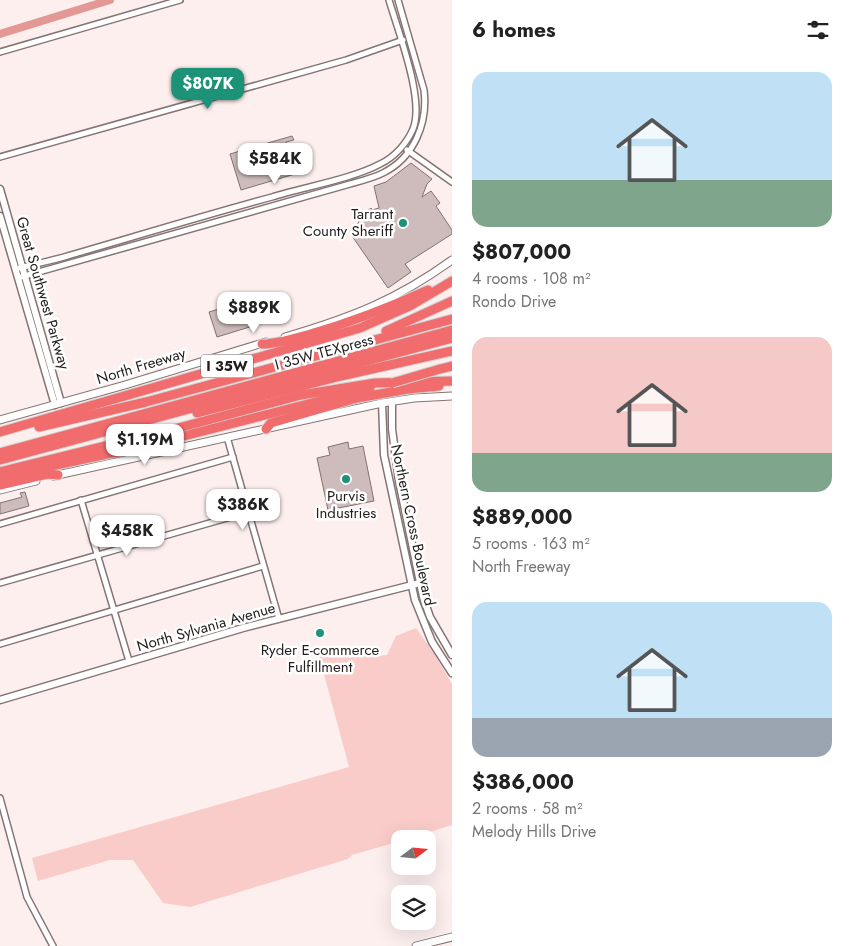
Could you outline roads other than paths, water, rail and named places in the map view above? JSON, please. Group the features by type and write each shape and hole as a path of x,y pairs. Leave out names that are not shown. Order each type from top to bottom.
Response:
{"highway":[{"path":"262,344 274,344 342,325 375,313 437,285 450,282"},
{"name":"North Freeway","path":"0,432 360,328 396,314 450,282"},
{"path":"291,362 300,357 390,330 452,301"},
{"path":"0,437 146,402 452,318"},
{"path":"52,439 57,434 203,391 395,340 435,331 452,330"},
{"name":"I 35W TEXpress","path":"0,452 452,330"},
{"name":"I 35W TEXpress","path":"0,460 452,338"},
{"path":"137,424 149,424 204,412 341,376 452,351"},
{"path":"0,477 139,447 293,409 452,366"},
{"path":"0,472 182,427 301,395 375,383 452,381"},
{"path":"266,429 271,424 357,398 408,389 452,385"},
{"path":"0,485 47,474 58,475"}],"main road":[{"name":"North Freeway","path":"0,420 262,344 370,309 402,292 452,260"},
{"path":"0,490 58,475 382,403 449,396"},
{"path":"418,946 452,937"}],"street":[{"path":"0,52 180,0"},
{"path":"19,268 96,248 372,168 392,157 402,147 413,129 416,109 414,90 389,0"},
{"path":"22,277 383,173 399,162 418,137 425,103 424,90 398,0"},
{"path":"0,157 346,60 409,39"},
{"path":"402,147 452,182"},
{"path":"312,185 315,193"},
{"name":"Great Southwest Parkway","path":"0,189 19,268"},
{"path":"235,207 237,215"},
{"name":"Great Southwest Parkway","path":"0,216 22,277 58,404"},
{"path":"96,248 98,256"},
{"name":"Northern Cross Boulevard","path":"392,401 394,448 420,583 430,617 452,656"},
{"name":"Northern Cross Boulevard","path":"382,403 383,445 411,585 422,620 432,642 452,673"},
{"path":"227,437 279,619"},
{"path":"0,524 232,457"},
{"path":"81,500 129,662"},
{"path":"394,503 403,502"},
{"path":"0,583 248,512"},
{"path":"0,644 263,566"},
{"name":"North Sylvania Avenue","path":"0,700 279,619 420,583"},
{"path":"0,798 27,897 53,946"}],"waterway":[{"path":"0,34 110,0"}],"place":[{"name":"Tarrant County Sheriff","path":"403,223"},
{"name":"Purvis Industries","path":"346,479"},
{"name":"Ryder E-commerce Fulfillment","path":"320,633"}]}
